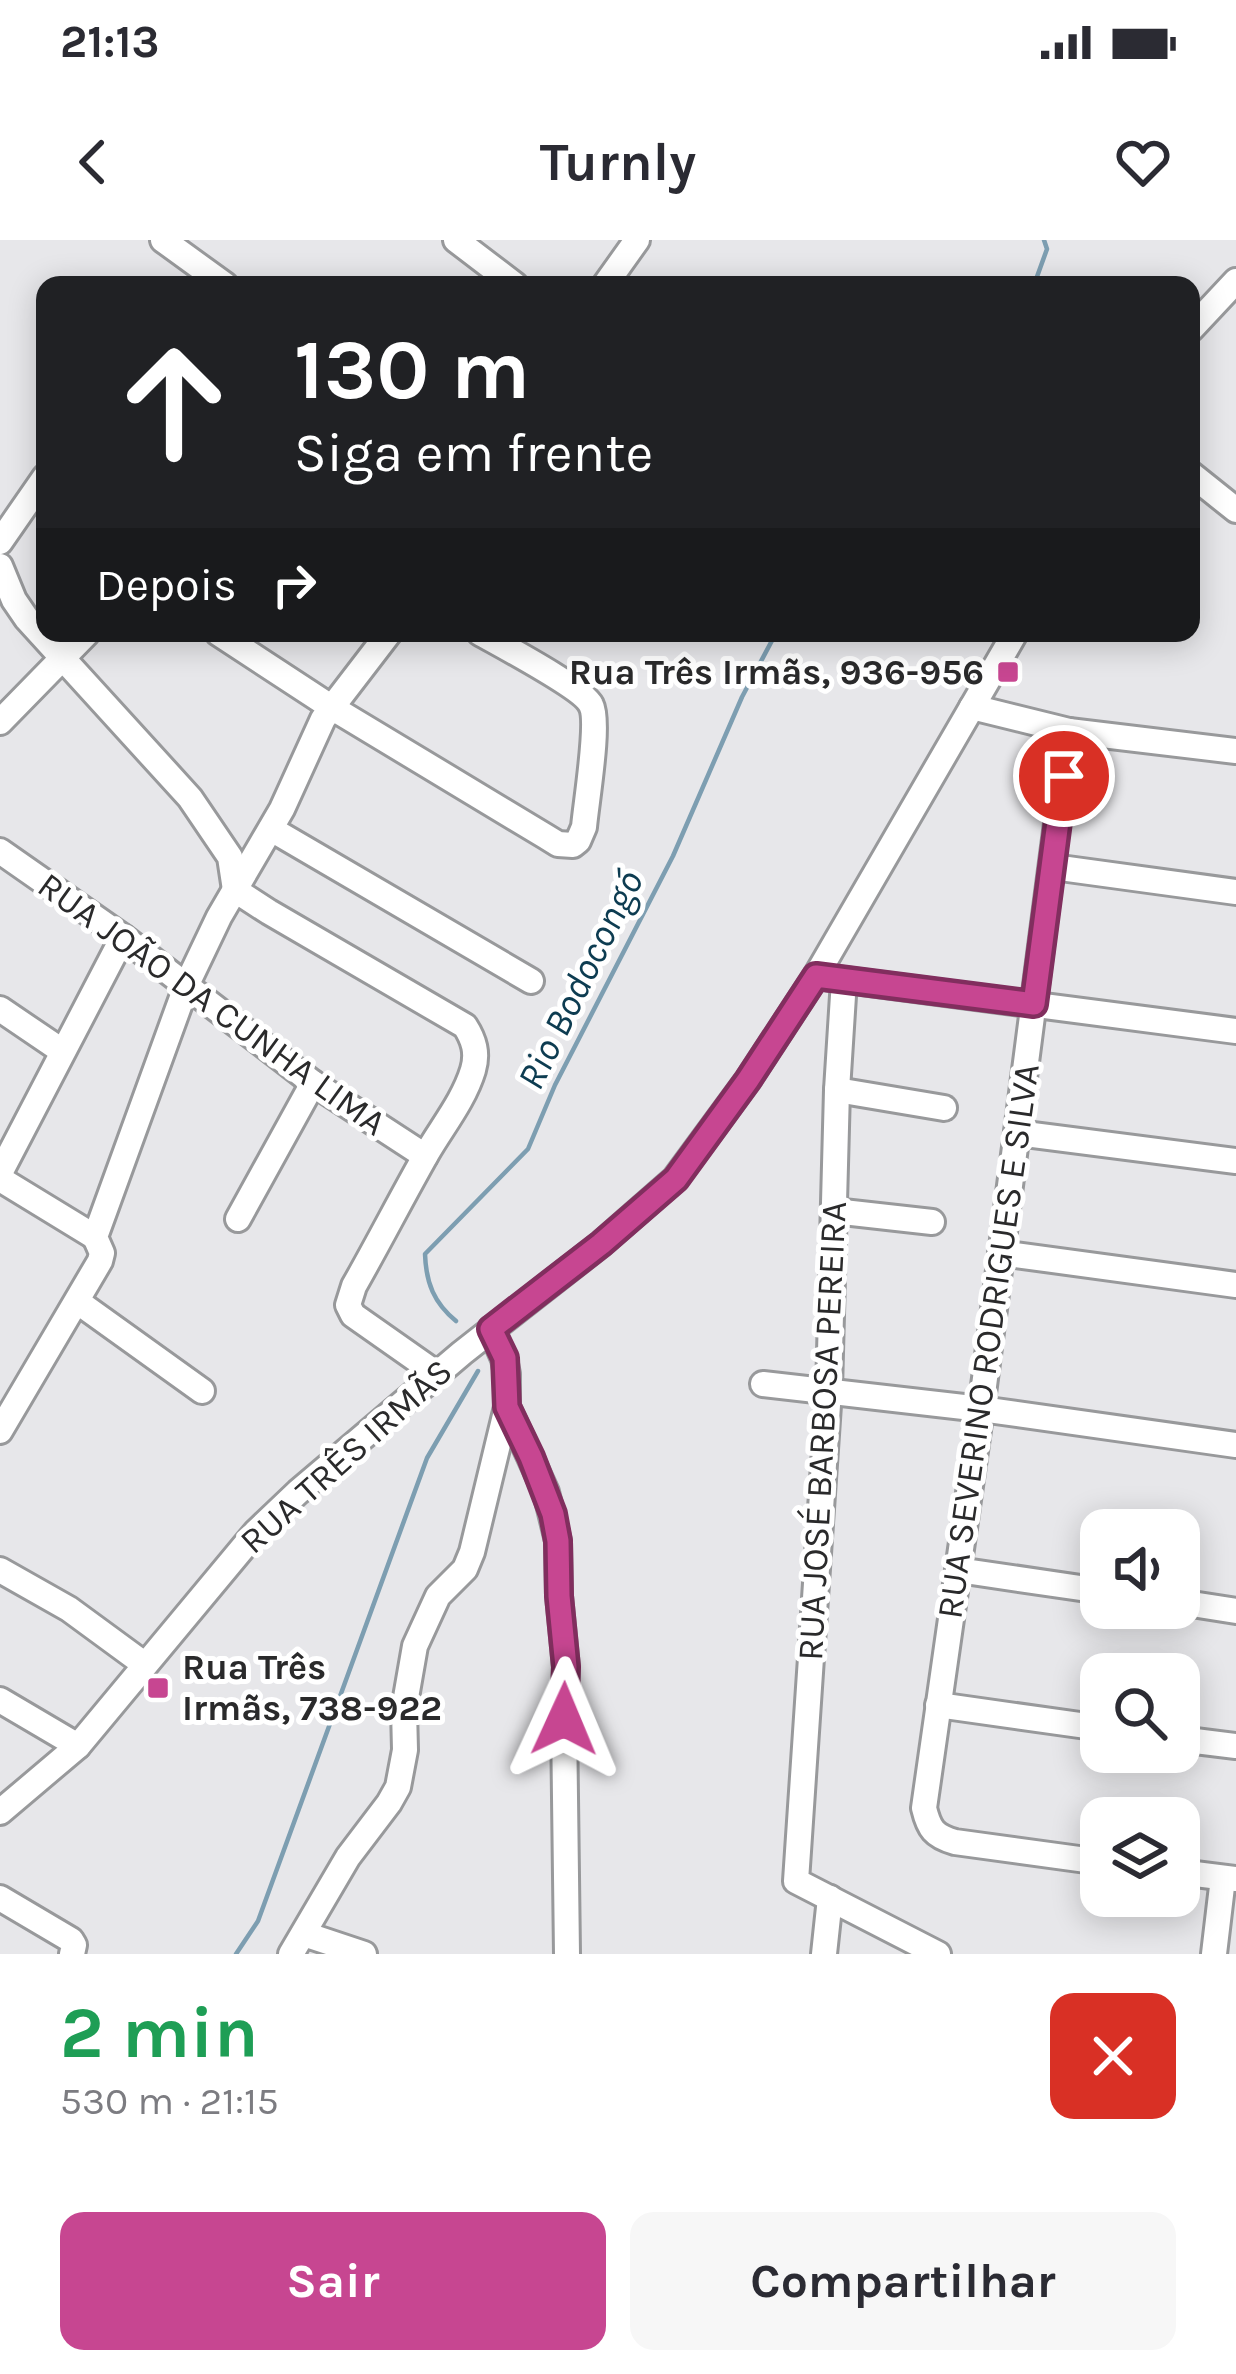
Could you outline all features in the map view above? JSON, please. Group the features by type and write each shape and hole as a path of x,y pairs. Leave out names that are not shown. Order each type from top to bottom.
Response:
{"street":[{"path":"163,240 212,276"},
{"path":"456,240 488,249 508,276"},
{"path":"611,276 637,240"},
{"path":"183,276 193,262"},
{"path":"1200,319 1236,281"},
{"path":"1200,481 1236,510"},
{"path":"0,542 36,490"},
{"path":"0,566 14,600 36,629"},
{"path":"48,642 190,798 230,857 235,890 465,1025 472,1038 473,1070 354,1286 348,1305 353,1315 437,1374"},
{"path":"0,722 78,642"},
{"path":"232,642 558,844 573,845 584,827 595,722 591,704 495,642"},
{"path":"95,1238 187,984 271,829 323,719 382,642"},
{"name":"RUA TRÊS IRMÃS","path":"0,1812 78,1746 256,1532 437,1374 676,1179 816,976 1010,642"},
{"path":"972,707 1069,731 1236,752"},
{"name":"RUA SEVERINO RODRIGUES E SILVA","path":"1069,731 924,1808 933,1833 955,1842 1080,1859"},
{"path":"271,829 531,981"},
{"name":"RUA JOÃO DA CUNHA LIMA","path":"0,851 187,984 313,1083 425,1156"},
{"path":"1053,867 1236,892"},
{"path":"0,1431 78,1302 102,1252 95,1238 0,1176 123,937"},
{"path":"816,976 1236,1031"},
{"name":"RUA JOSÉ BARBOSA PEREIRA","path":"830,1898 796,1881 829,1390 844,980"},
{"path":"0,1009 62,1051"},
{"path":"238,1219 313,1083"},
{"path":"837,1090 944,1108"},
{"path":"1017,1133 1236,1161"},
{"path":"834,1211 932,1222"},
{"path":"1001,1253 1236,1285"},
{"path":"78,1302 202,1391"},
{"path":"364,1954 297,1944 348,1857 389,1803 403,1773 404,1709 415,1646 438,1596 465,1568 472,1552 507,1407 505,1358 489,1331"},
{"path":"763,1384 1236,1445"},
{"path":"507,1407 546,1492 558,1541 566,1667 567,1954"},
{"path":"0,1570 68,1609 144,1664"},
{"path":"958,1570 1080,1588"},
{"path":"1200,1605 1236,1611"},
{"path":"0,1700 78,1746"},
{"path":"938,1706 1080,1725"},
{"path":"1200,1741 1236,1746"},
{"path":"1200,1875 1230,1879 1214,1954"},
{"path":"0,1898 71,1940 72,1954"},
{"path":"824,1954 830,1898 938,1954"}],"waterway":[{"name":"Rio Bodocongó","path":"1037,276 1047,249 1044,240"},
{"name":"Rio Bodocongó","path":"456,1321 433,1292 425,1254 528,1149 555,1085 673,856 742,697 771,642"},
{"name":"Rio Bodocongó","path":"236,1954 258,1921 427,1458 478,1371"}],"place":[{"name":"Rua Três Irmãs, 936-956","path":"1008,672"},
{"name":"Rua Três Irmãs, 738-922","path":"158,1688"}],"route":[{"path":"564,1719 566,1667 553,1514 507,1407 505,1358 491,1329 676,1179 816,976 1034,1004 1064,776"}]}
